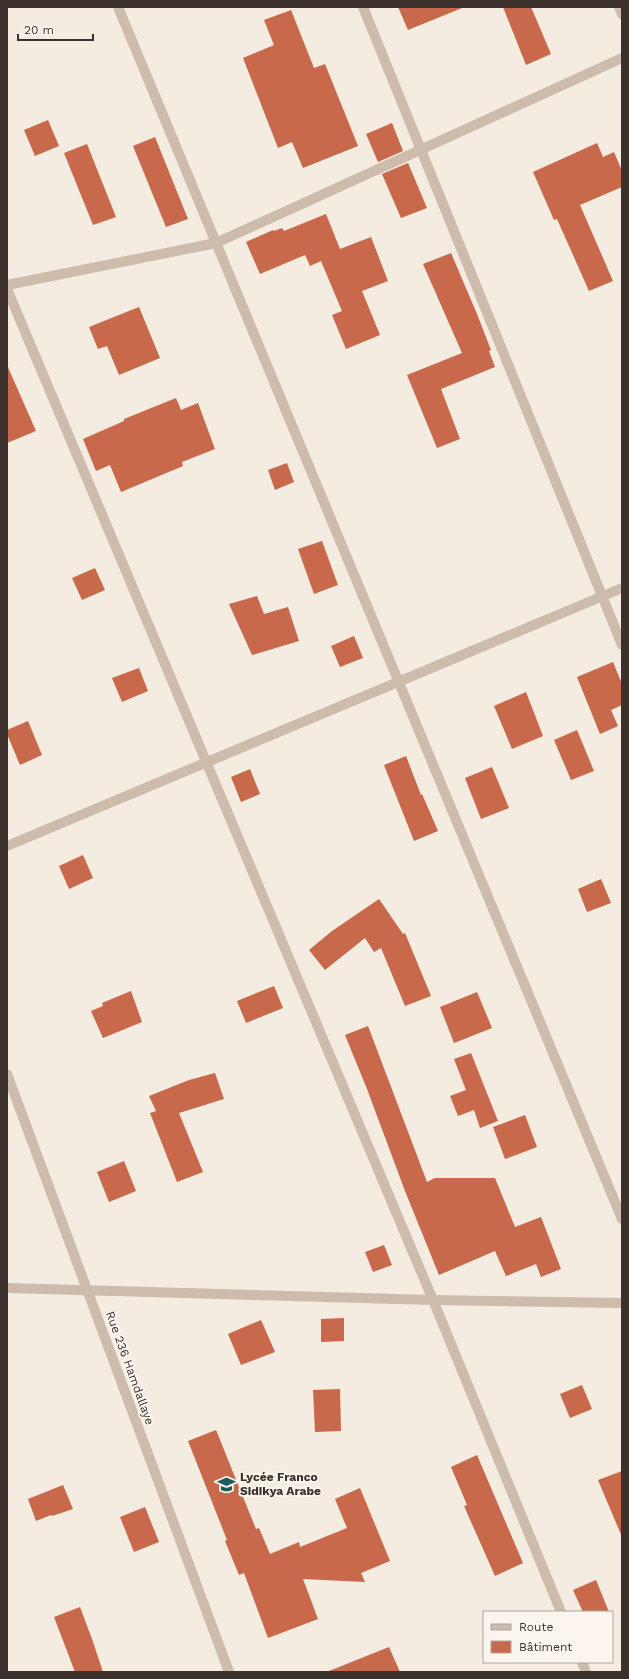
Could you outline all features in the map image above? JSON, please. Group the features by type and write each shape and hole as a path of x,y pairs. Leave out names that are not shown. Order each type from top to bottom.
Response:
{"street":[{"path":"118,7 622,1219"},
{"path":"363,7 622,645"},
{"path":"619,7 622,14"},
{"path":"7,285 216,243 622,58"},
{"path":"7,289 433,1300 561,1611"},
{"path":"7,846 622,588"},
{"name":"Rue 236 Hamdallaye","path":"7,1074 229,1672"},
{"path":"7,1288 433,1300 622,1303"}],"building":[{"path":"398,7 462,7 462,8 408,30"},
{"path":"503,7 531,7 551,54 526,65"},
{"path":"291,10 314,68 325,64 358,146 303,168 292,142 278,148 243,58 274,45 264,20"},
{"path":"48,120 59,146 35,156 24,130"},
{"path":"392,123 403,151 378,162 366,134"},
{"path":"155,137 188,219 166,227 133,146"},
{"path":"597,143 603,157 614,152 622,171 622,187 580,205 613,281 589,291 557,219 554,220 533,172"},
{"path":"87,144 116,217 93,225 64,153"},
{"path":"408,163 427,208 401,218 382,174"},
{"path":"326,214 340,249 371,237 388,281 362,291 380,335 346,349 332,315 342,311 321,261 310,266 305,255 260,274 246,242 273,230 282,228 284,231"},
{"path":"451,253 491,350 489,351 495,367 441,389 460,439 437,448 407,375 462,353 423,264"},
{"path":"139,307 160,358 119,375 107,346 98,349 89,327"},
{"path":"7,365 36,431 7,443"},
{"path":"176,398 181,410 198,403 215,449 182,462 183,466 121,492 110,465 96,471 83,439 124,421 124,419"},
{"path":"287,463 294,482 275,490 268,470"},
{"path":"322,541 338,585 314,594 298,549"},
{"path":"95,568 105,590 82,600 72,578"},
{"path":"257,596 264,614 288,607 299,641 252,655 229,604"},
{"path":"354,636 363,658 340,667 331,646"},
{"path":"613,662 622,684 622,705 611,710 618,726 600,734 577,677"},
{"path":"139,668 148,691 122,702 112,678"},
{"path":"526,692 543,736 512,749 494,706"},
{"path":"28,721 42,755 20,765 7,734 7,730"},
{"path":"577,730 594,771 571,780 554,740"},
{"path":"406,756 421,795 422,794 438,831 414,841 384,765"},
{"path":"492,767 509,808 481,819 465,778"},
{"path":"250,769 260,794 241,802 231,777"},
{"path":"83,855 93,878 69,889 59,866"},
{"path":"601,879 611,903 587,912 578,889"},
{"path":"379,899 403,934 405,933 431,996 405,1006 381,948 374,952 365,938 325,970 309,950 332,931"},
{"path":"274,986 283,1008 246,1023 237,1001"},
{"path":"131,991 142,1022 103,1038 91,1011 103,1006 102,1003"},
{"path":"477,992 492,1028 454,1043 440,1007"},
{"path":"368,1026 427,1182 435,1178 495,1178 515,1227 541,1217 561,1269 541,1277 536,1264 506,1276 495,1251 439,1275 345,1035"},
{"path":"471,1053 498,1121 480,1128 474,1110 458,1116 450,1096 466,1090 454,1059"},
{"path":"215,1073 224,1099 179,1113 203,1172 177,1182 150,1113 156,1111 149,1096 189,1080"},
{"path":"525,1115 537,1147 505,1159 493,1127"},
{"path":"124,1161 136,1191 109,1202 97,1172"},
{"path":"384,1245 392,1265 373,1272 365,1252"},
{"path":"344,1318 344,1341 321,1342 321,1319"},
{"path":"261,1320 275,1352 241,1365 228,1334"},
{"path":"582,1385 592,1409 570,1418 560,1394"},
{"path":"340,1389 341,1431 315,1432 313,1390"},
{"path":"216,1430 256,1529 259,1528 270,1554 299,1542 300,1547 347,1528 335,1499 360,1488 390,1561 361,1573 365,1582 303,1579 318,1619 268,1638 244,1573 239,1575 225,1541 227,1540 188,1441"},
{"path":"477,1455 523,1563 495,1576 464,1506 467,1505 451,1467"},
{"path":"622,1471 622,1537 598,1480"},
{"path":"63,1485 73,1509 36,1521 28,1499"},
{"path":"145,1507 159,1542 134,1552 120,1517"},
{"path":"596,1580 609,1611 583,1611 573,1590"},
{"path":"80,1607 103,1672 75,1672 54,1617"},
{"path":"389,1647 400,1672 329,1672 329,1671"}],"place":[{"name":"Lycée Franco Sidikya Arabe","path":"227,1484"}]}
